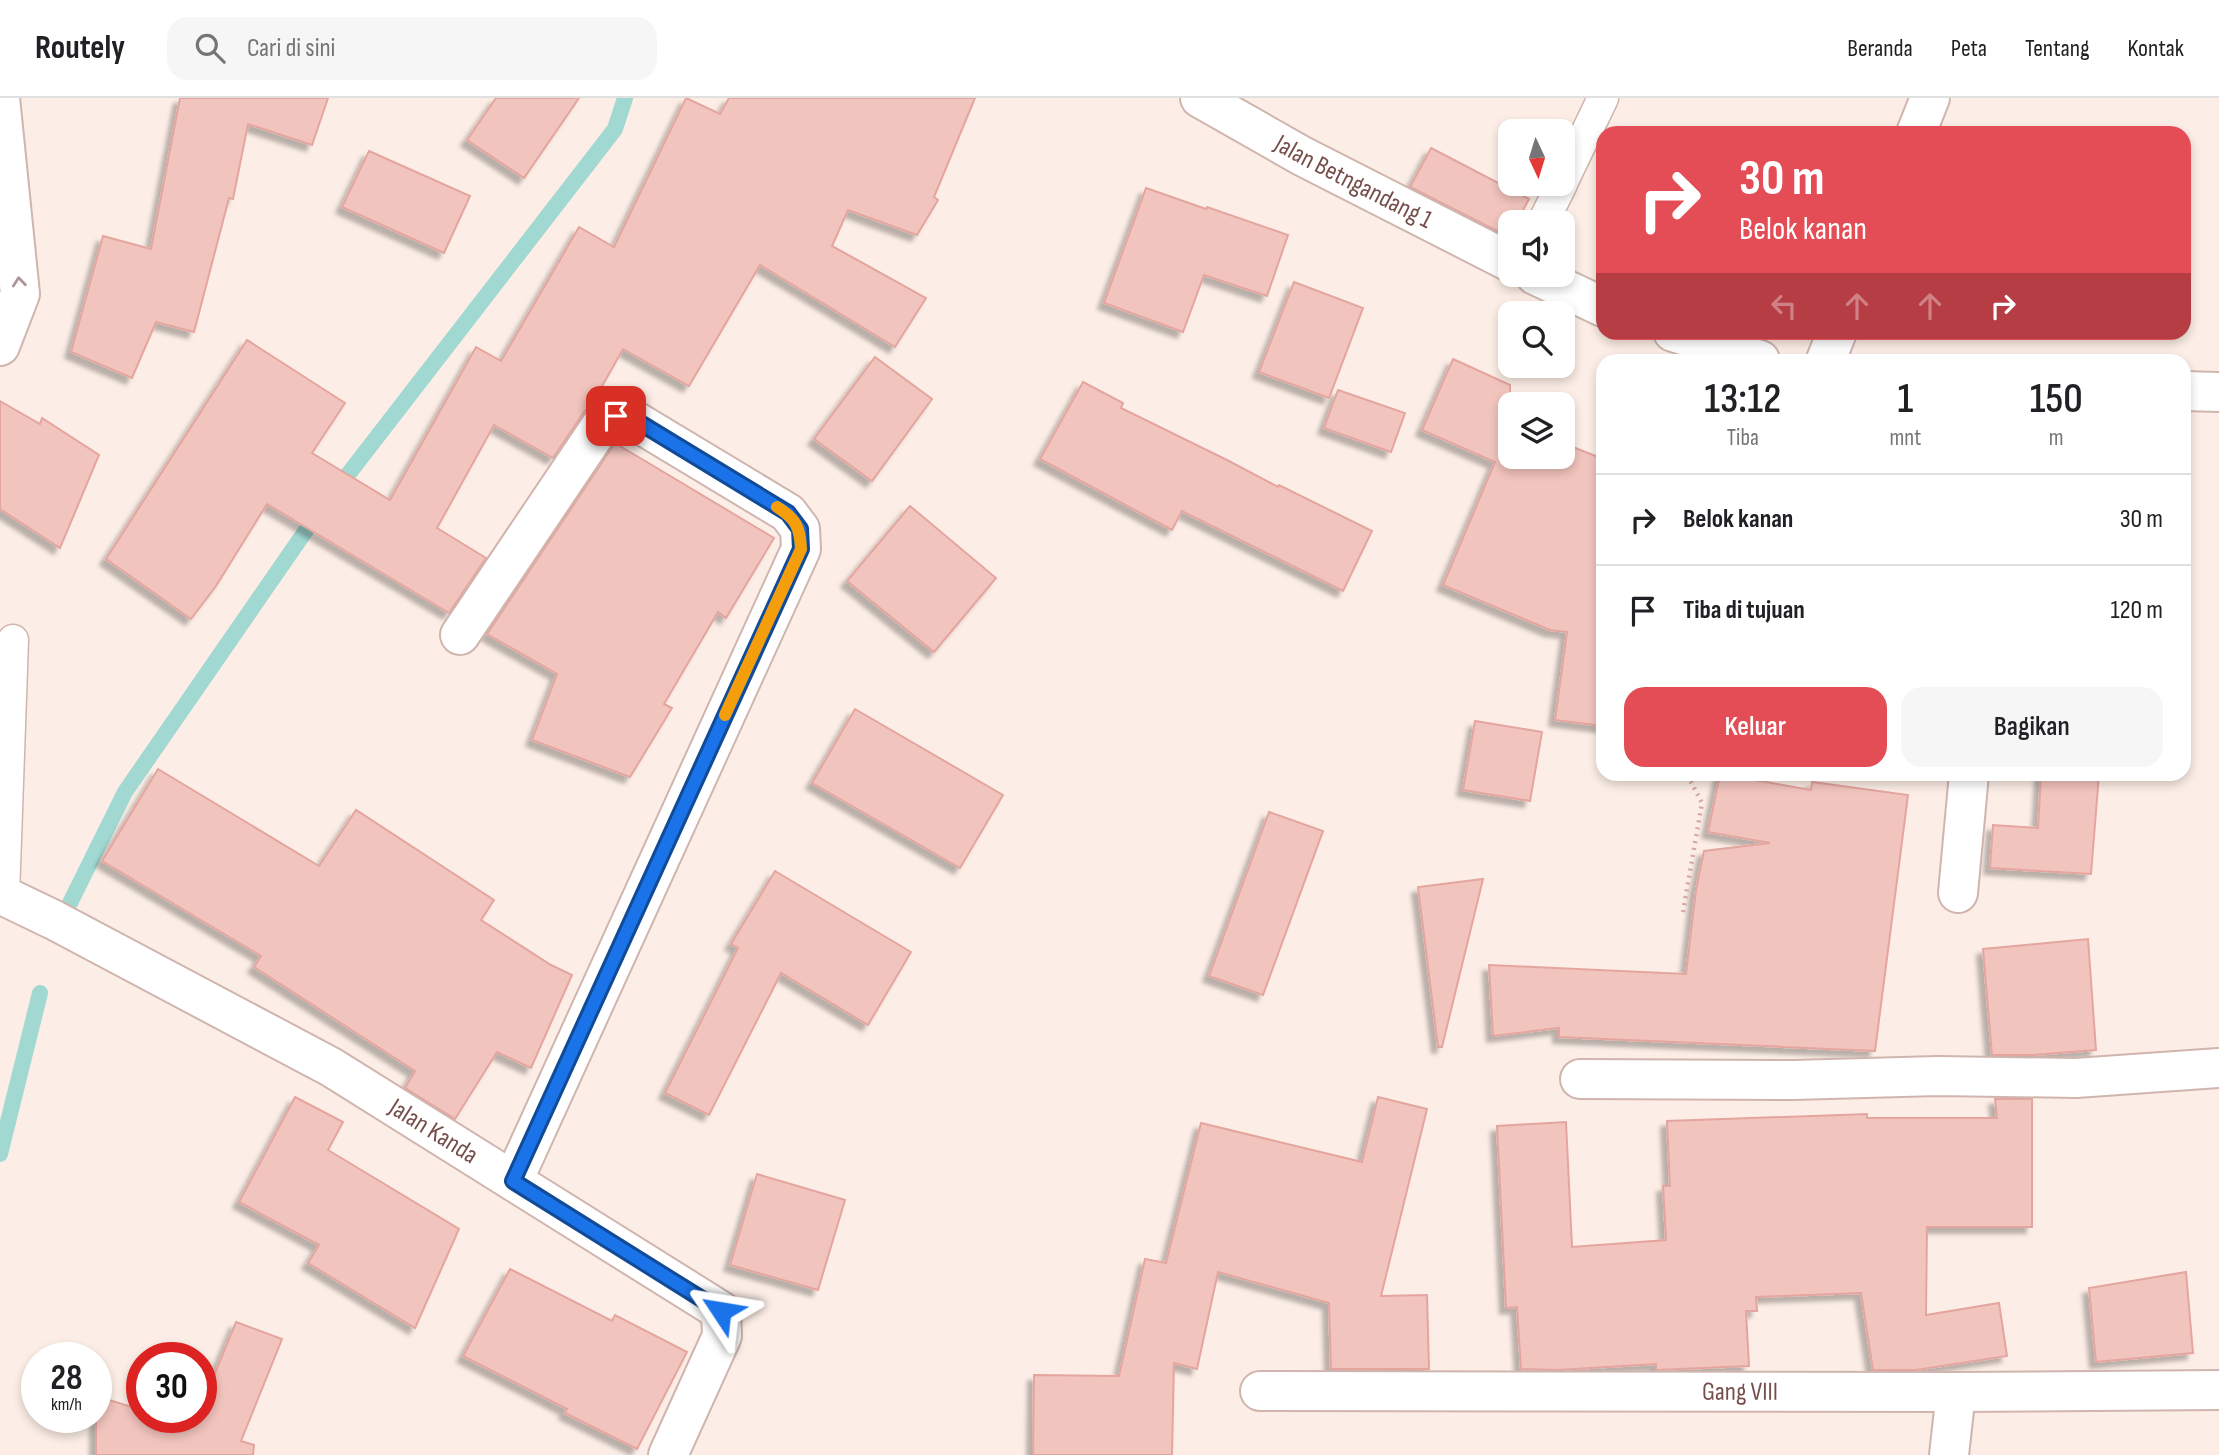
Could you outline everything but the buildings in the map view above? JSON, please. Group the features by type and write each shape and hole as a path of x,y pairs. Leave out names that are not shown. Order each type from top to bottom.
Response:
{"street":[{"path":"0,98 20,294 0,346"},
{"name":"Jalan Betngandang 1","path":"1200,98 1302,156 1498,256"},
{"path":"1919,126 1930,98"},
{"path":"1560,287 1596,304"},
{"path":"1697,340 1741,354"},
{"path":"2191,391 2219,392"},
{"path":"460,635 602,424 616,416 632,418 788,513 800,529 801,549 513,1181"},
{"path":"1958,893 1968,781"},
{"name":"Jalan Kanda","path":"2,896 54,920 331,1067 721,1311 722,1336 668,1455"},
{"path":"1580,1079 1793,1080 1938,1076 2076,1078 2219,1068"},
{"name":"Gang VIII","path":"1260,1391 2219,1390"},
{"path":"1949,1455 1956,1392"}],"lane":[{"path":"1575,156 1603,98"},
{"path":"2,896 13,640"}],"path":[{"path":"1683,912 1702,803 1691,781"}],"waterway":[{"path":"336,490 615,129 625,98"},
{"path":"70,903 125,792 318,513"},
{"path":"0,1154 40,993"}],"slow traffic":[{"path":"725,715 801,549 800,529 788,513 777,507"}],"route":[{"path":"616,416 632,418 788,513 800,529 801,549 513,1181 721,1311"}]}
